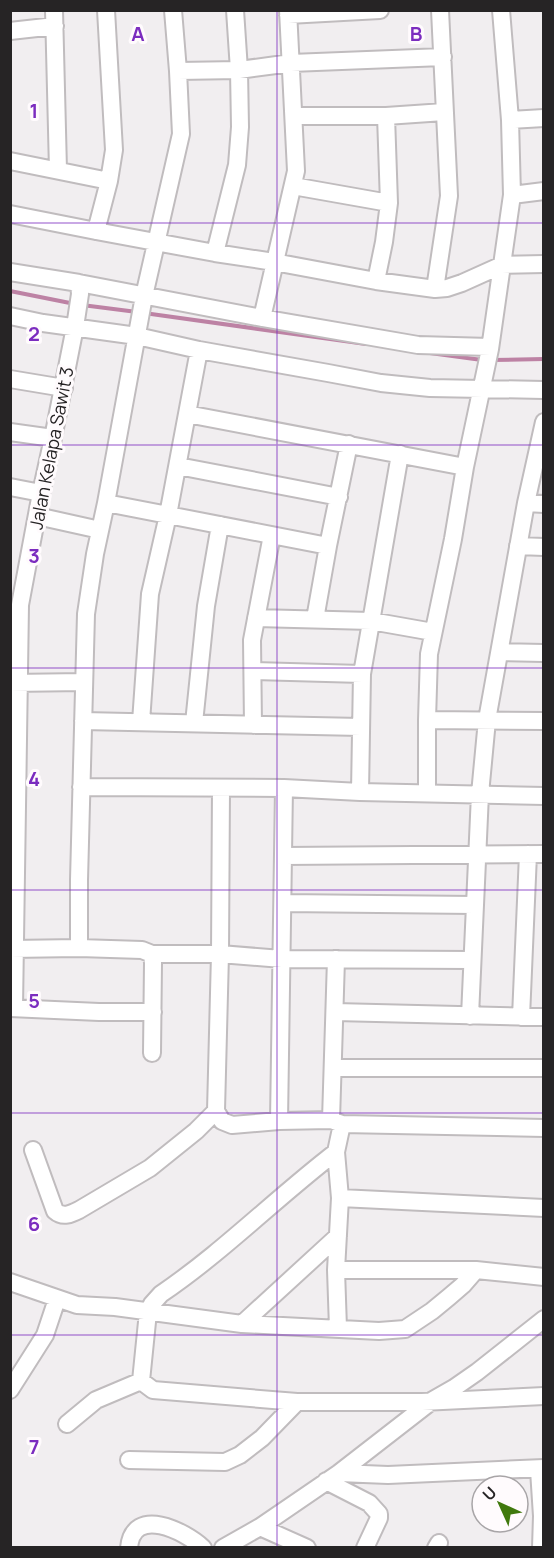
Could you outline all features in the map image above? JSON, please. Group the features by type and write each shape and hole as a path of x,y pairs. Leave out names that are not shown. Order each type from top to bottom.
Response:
{"street":[{"path":"96,231 109,181 114,150 106,10"},
{"path":"79,948 86,614 94,554 106,503 144,300 181,134 173,10"},
{"path":"215,253 237,165 240,128 235,10"},
{"path":"262,318 296,171 288,13 380,10"},
{"path":"435,289 449,196 440,10"},
{"path":"427,793 429,654 490,347 512,195 510,120 501,10"},
{"path":"10,31 54,18 58,170"},
{"path":"178,71 239,70 291,63 443,57"},
{"path":"294,116 386,116 444,112"},
{"path":"376,281 389,203 386,116"},
{"path":"510,120 543,118"},
{"path":"10,161 109,181"},
{"path":"292,186 389,203"},
{"path":"512,195 543,191"},
{"path":"10,214 215,253 435,289 462,283 502,265 543,264"},
{"path":"10,272 80,289 418,345 490,347"},
{"name":"Jalan Kelapa Sawit 3","path":"12,1008 15,683 20,605 64,388 80,289"},
{"path":"10,316 76,321 138,331 199,350 381,383 430,388 482,385 543,390"},
{"path":"141,722 150,594 168,515 199,350"},
{"path":"10,379 64,388"},
{"path":"187,414 465,467"},
{"path":"470,1016 476,854 487,720 526,503 540,454 543,422"},
{"path":"10,432 53,438"},
{"path":"315,619 349,444"},
{"path":"360,792 362,674 400,454"},
{"path":"177,466 339,497"},
{"path":"10,487 41,493"},
{"path":"106,503 328,546"},
{"path":"526,503 543,504"},
{"path":"37,516 100,530"},
{"path":"194,723 206,606 220,525"},
{"path":"253,725 252,640 272,535"},
{"path":"518,546 543,547"},
{"path":"256,618 371,621 433,632"},
{"path":"500,652 543,653"},
{"path":"253,671 362,674"},
{"path":"15,683 84,682"},
{"path":"427,720 543,721"},
{"path":"83,721 361,727"},
{"path":"81,787 284,788 543,796"},
{"path":"221,788 216,1111 222,1121 232,1125 279,1120 543,1128"},
{"path":"279,1120 284,788"},
{"path":"283,856 536,854 521,1017"},
{"path":"282,903 474,905"},
{"path":"13,949 142,950 152,954 220,954 282,959 472,960"},
{"path":"152,954 152,1053"},
{"path":"336,959 333,1068 340,1198 336,1270 338,1328"},
{"path":"12,1008 153,1012"},
{"path":"334,1012 543,1017"},
{"path":"333,1068 543,1068"},
{"path":"33,1150 55,1211 58,1214 69,1215 150,1168 216,1111"},
{"path":"141,1381 148,1312 152,1304 161,1294 336,1152"},
{"path":"340,1198 543,1208"},
{"path":"242,1324 338,1236"},
{"path":"336,1270 476,1270 543,1278"},
{"path":"10,1282 77,1305 115,1307 242,1324 379,1331 405,1329 449,1298 476,1270"},
{"path":"10,1390 45,1335 57,1299"},
{"path":"223,1548 260,1527 333,1477 433,1400 477,1372 543,1319"},
{"path":"141,1381 153,1390 297,1402 386,1402 543,1396"},
{"path":"67,1424 96,1400 141,1381"},
{"path":"129,1460 225,1462 240,1455 262,1438 297,1402"},
{"path":"333,1477 541,1469 541,1548"},
{"path":"333,1477 369,1503 379,1514 365,1548"},
{"path":"129,1548 140,1526 148,1524 170,1528 190,1537 203,1548"},
{"path":"260,1527 308,1548"}],"waterway":[{"path":"10,291 75,304"},
{"path":"82,305 137,312"},
{"path":"144,313 366,344"},
{"path":"430,353 482,360"},
{"path":"492,360 544,359"}]}
